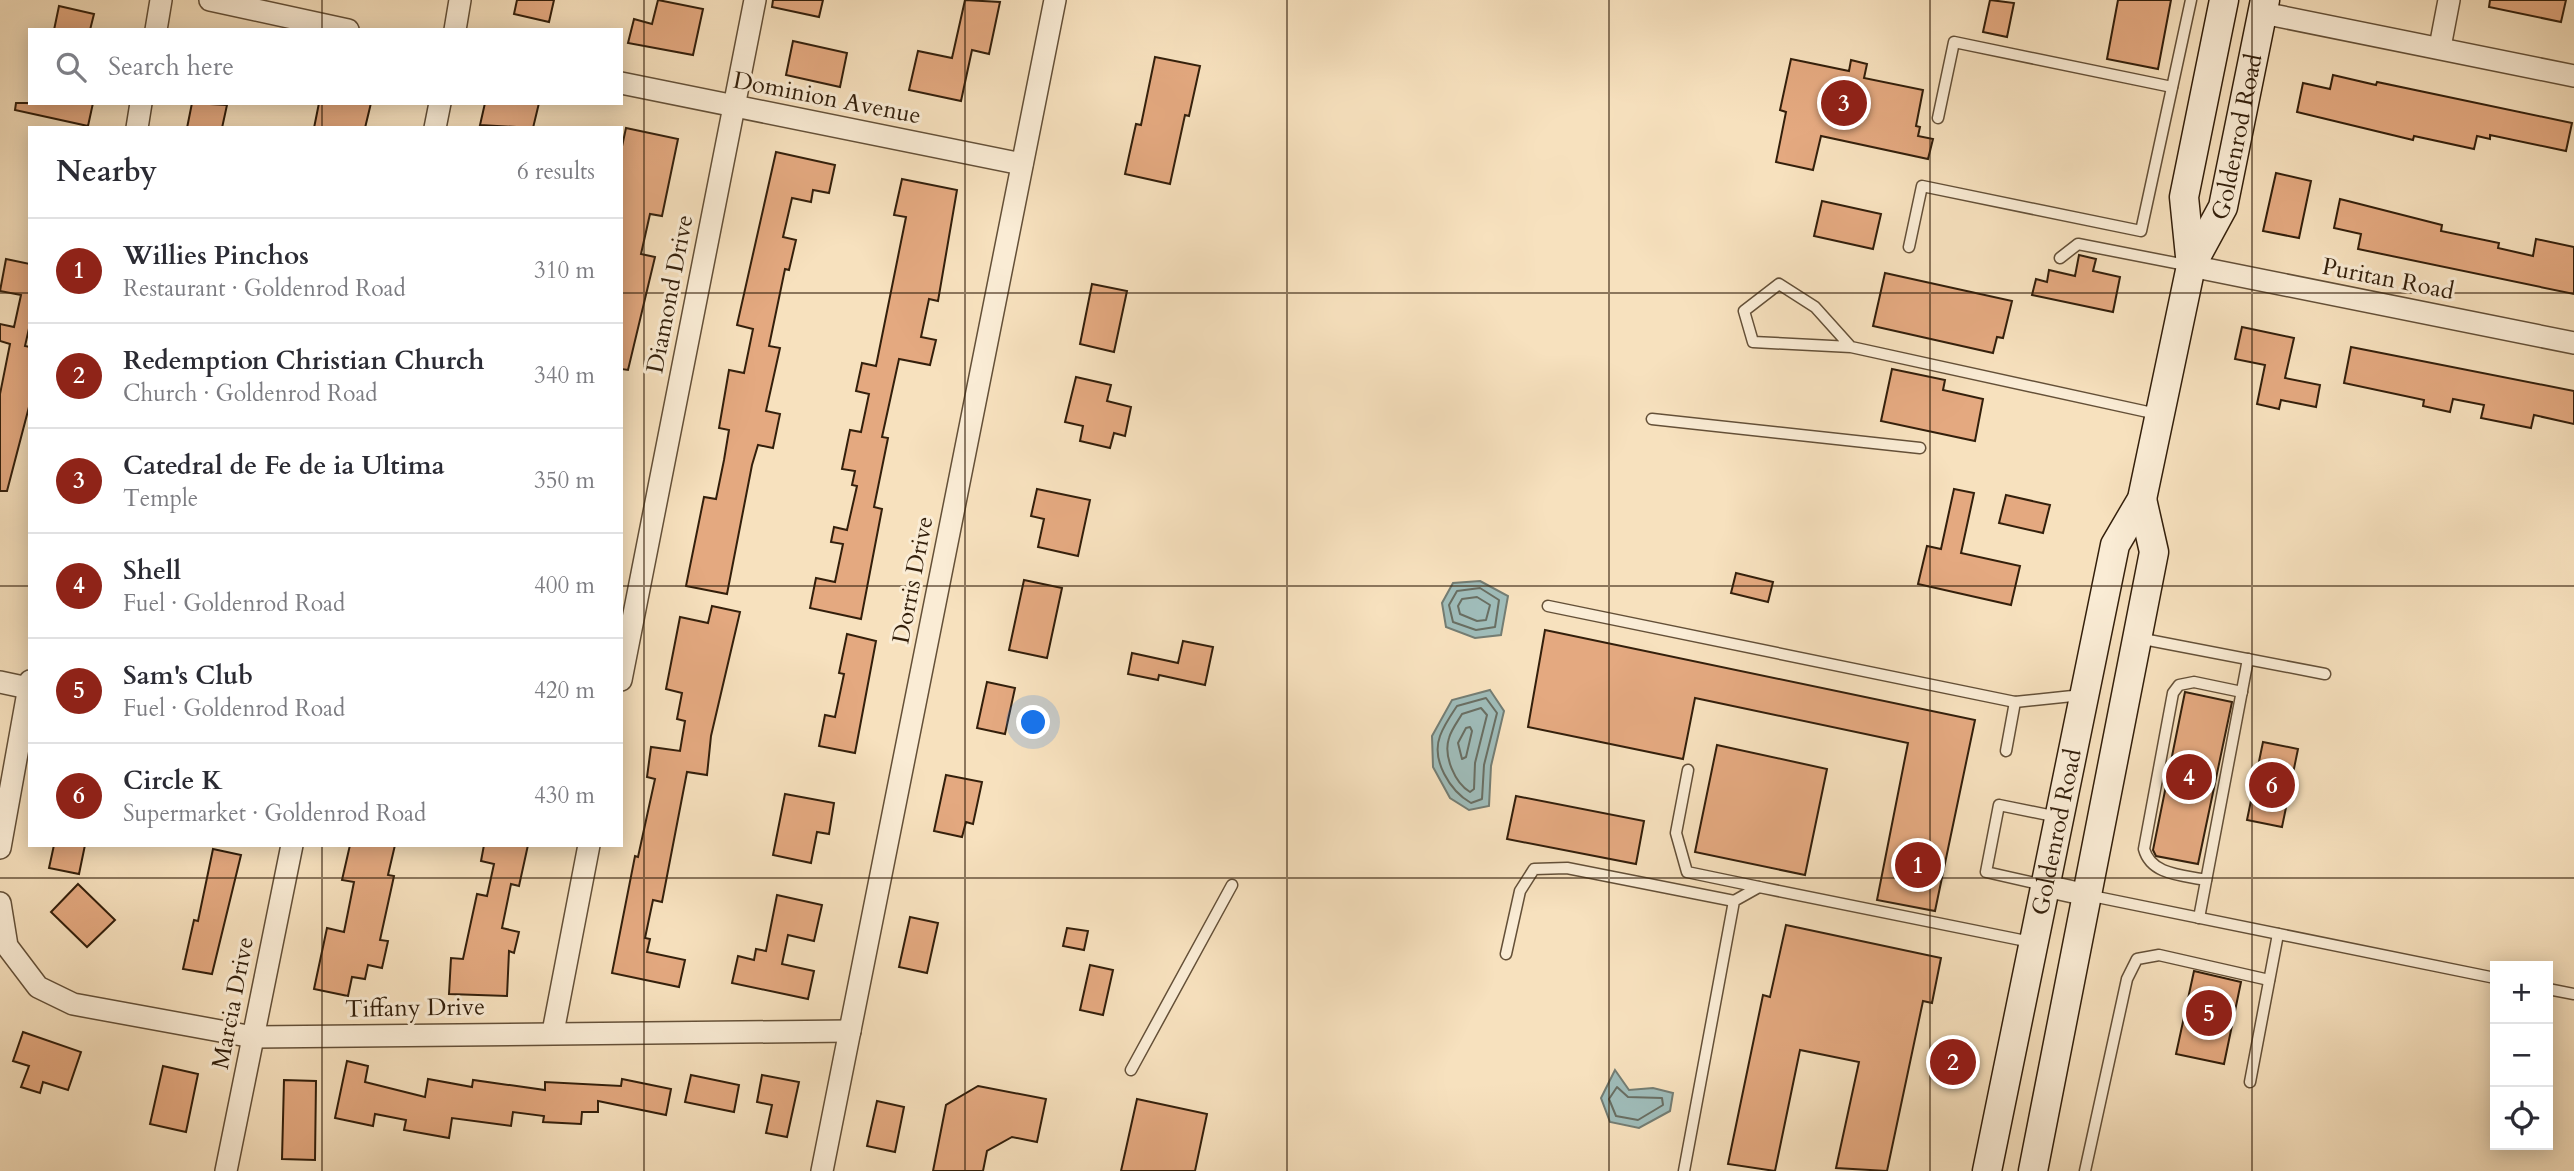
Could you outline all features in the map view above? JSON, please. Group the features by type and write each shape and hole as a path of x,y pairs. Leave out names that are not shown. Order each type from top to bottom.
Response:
{"main road":[{"name":"Goldenrod Road","path":"2191,266 2184,197 2224,0"},
{"name":"Goldenrod Road","path":"1987,1171 2115,545 2142,499 2191,266 2223,207 2264,6"},
{"name":"Goldenrod Road","path":"2034,1171 2154,552 2142,499"}],"street":[{"path":"156,28 162,0"},
{"path":"210,0 339,28"},
{"path":"454,28 460,0"},
{"name":"Diamond Drive","path":"623,670 755,0"},
{"name":"Dorris Drive","path":"822,1171 1055,0"},
{"path":"2440,47 2449,0"},
{"path":"2264,6 2574,76"},
{"name":"Dominion Avenue","path":"623,83 1022,164"},
{"path":"137,126 142,105"},
{"path":"435,126 440,105"},
{"name":"Puritan Road","path":"2191,266 2574,343"},
{"path":"0,682 28,684"},
{"path":"0,848 28,690"},
{"name":"Marcia Drive","path":"226,1171 292,847"},
{"path":"553,1032 589,847"},
{"path":"2046,886 2087,895"},
{"name":"Tiffany Drive","path":"0,903 8,946 38,987 73,1004 253,1037 850,1031"}],"lane":[{"path":"1909,247 1922,186 2141,231 2191,0"},
{"path":"1938,118 1954,42 2172,87"},
{"path":"2060,258 2078,244 2191,266"},
{"path":"1851,347 1815,307 1779,284 1744,310 1752,342 1851,347 2160,414"},
{"path":"1652,419 1920,448"},
{"path":"1548,606 2015,702 2085,695"},
{"path":"2137,638 2325,674"},
{"path":"2199,918 2248,659"},
{"path":"2206,880 2157,869 2148,862 2144,849 2173,693 2179,685 2194,682 2242,692"},
{"path":"2006,751 2015,702"},
{"path":"1688,770 1676,832 1687,872 2034,943"},
{"path":"2046,886 1986,872 1999,805 2060,818"},
{"path":"1506,954 1520,891 1534,869 1567,868 1734,901 1759,887"},
{"path":"1131,1070 1232,885"},
{"path":"2087,895 2490,977"},
{"path":"1684,1166 1734,901"},
{"path":"2250,1082 2278,934"},
{"path":"2085,1171 2127,979 2137,959 2160,955 2269,980"},
{"path":"2553,990 2574,994"}],"water":[{"path":"1480,581 1508,596 1501,635 1475,638 1446,627 1442,603 1453,583"},
{"path":"1490,690 1504,711 1491,766 1489,806 1469,810 1450,798 1433,767 1432,736 1452,700"},
{"path":"1615,1070 1629,1090 1653,1088 1673,1093 1670,1111 1639,1128 1610,1122 1601,1098"}],"building":[{"path":"517,0 554,0 549,22 514,14"},
{"path":"658,0 703,9 693,55 628,43 634,19 652,24"},
{"path":"773,0 823,0 819,17 772,7"},
{"path":"965,0 1000,2 989,54 972,50 961,101 909,90 918,51 952,58"},
{"path":"1990,0 2014,3 2007,37 1983,32"},
{"path":"2118,0 2171,0 2158,69 2107,59"},
{"path":"2490,0 2566,0 2561,22 2489,7"},
{"path":"59,6 94,14 90,28 54,28"},
{"path":"793,41 847,53 840,87 786,75"},
{"path":"1155,57 1200,66 1189,116 1185,115 1170,184 1125,174 1136,124 1141,125"},
{"path":"1791,59 1849,71 1851,60 1867,64 1864,78 1923,90 1916,126 1920,127 1918,136 1933,139 1928,159 1821,136 1813,170 1776,162 1786,112 1780,110"},
{"path":"2333,75 2572,123 2566,151 2490,135 2490,139 2477,136 2474,149 2414,136 2413,140 2297,112 2303,83 2330,89"},
{"path":"16,103 93,105 88,126 15,110"},
{"path":"192,105 227,105 222,126 187,126"},
{"path":"319,105 371,105 365,126 314,126"},
{"path":"485,105 539,105 533,126 480,125"},
{"path":"626,128 678,139 662,216 650,214 641,254 655,257 628,370 623,369 623,142"},
{"path":"776,152 835,165 829,193 813,190 811,202 792,198 783,237 796,240 789,270 785,269 769,346 780,348 766,411 780,414 773,448 758,445 752,465 727,594 686,586 704,497 716,499 724,460 729,430 719,428 729,370 744,373 753,329 737,325"},
{"path":"2276,173 2311,181 2299,238 2263,231"},
{"path":"902,179 957,190 938,301 929,299 921,337 936,340 930,365 899,359 882,437 888,438 874,507 882,509 861,619 810,608 816,578 835,582 843,544 831,542 834,527 847,530 857,486 852,485 855,471 842,469 850,430 861,432 869,394 856,391 862,363 876,366 906,217 894,215"},
{"path":"2340,199 2442,225 2441,231 2499,243 2498,248 2533,256 2536,239 2574,247 2574,294 2358,249 2361,234 2334,228"},
{"path":"1822,201 1881,214 1873,249 1814,236"},
{"path":"2079,255 2096,259 2093,271 2120,277 2113,312 2032,295 2036,279 2047,282 2049,270 2075,276"},
{"path":"6,259 28,264 28,333 25,346 28,347 28,411 7,491 0,491 0,394 10,344 0,341 0,324 14,327 21,295 0,291"},
{"path":"1885,273 2012,301 2003,338 1997,337 1993,353 1873,326"},
{"path":"1092,284 1127,291 1114,352 1080,344"},
{"path":"2242,327 2294,338 2285,378 2320,385 2316,407 2281,400 2279,409 2257,404 2265,365 2235,359"},
{"path":"2351,347 2574,391 2574,424 2534,415 2531,428 2481,418 2484,405 2453,399 2450,412 2423,406 2424,400 2344,383"},
{"path":"1892,369 1945,380 1943,390 1983,399 1975,441 1881,421"},
{"path":"1076,377 1111,385 1107,401 1131,407 1125,436 1114,433 1110,448 1080,441 1083,426 1065,422"},
{"path":"1037,489 1090,500 1078,556 1038,547 1044,519 1031,516"},
{"path":"1954,489 1974,493 1961,553 2020,566 2011,605 1918,584 1927,546 1941,549"},
{"path":"2006,495 2050,505 2043,533 1999,523"},
{"path":"1736,573 1773,582 1768,602 1731,593"},
{"path":"1024,580 1062,588 1047,658 1009,650"},
{"path":"712,606 740,612 711,736 707,775 687,772 662,902 653,900 645,938 650,939 647,952 685,960 679,987 612,973 635,856 638,857 655,779 647,777 651,747 680,751 685,721 677,719 682,693 666,689 680,617 708,623"},
{"path":"1545,630 1975,720 1935,911 1877,900 1908,743 1695,698 1683,759 1528,727"},
{"path":"847,634 876,641 855,753 819,746 825,715 835,717 844,674 839,673"},
{"path":"1183,641 1213,647 1205,685 1159,675 1158,680 1128,674 1132,653 1178,663"},
{"path":"987,682 1015,688 1005,734 977,728"},
{"path":"2185,692 2232,702 2198,864 2156,856 2153,850"},
{"path":"2263,742 2298,749 2282,827 2247,820"},
{"path":"1717,745 1827,769 1805,875 1695,852"},
{"path":"946,775 982,782 973,824 966,822 962,837 934,831"},
{"path":"785,794 834,803 829,834 817,832 811,863 773,855"},
{"path":"1516,796 1644,821 1636,864 1507,839"},
{"path":"54,847 85,847 79,874 49,868"},
{"path":"350,847 395,847 388,875 394,876 380,940 388,941 382,968 368,965 365,979 352,977 348,996 314,989 327,928 344,932 354,882 342,880"},
{"path":"484,847 528,847 519,886 511,884 502,928 519,932 514,953 509,951 507,996 449,994 451,958 463,959 477,894 487,896 494,864 481,861"},
{"path":"213,849 241,855 212,974 183,969 194,920 198,921"},
{"path":"78,884 115,920 87,947 51,912"},
{"path":"777,895 822,905 814,941 788,935 782,964 814,971 808,999 732,983 738,956 754,960 756,949 766,951"},
{"path":"910,917 938,923 927,973 899,967"},
{"path":"1786,925 1941,958 1932,1003 1923,1001 1887,1171 1836,1168 1859,1062 1800,1050 1775,1171 1728,1164 1763,995 1770,997"},
{"path":"1067,928 1088,931 1084,950 1063,946"},
{"path":"1090,965 1113,970 1103,1015 1080,1010"},
{"path":"2194,971 2241,982 2224,1064 2176,1054"},
{"path":"23,1032 81,1052 68,1090 43,1082 40,1093 21,1087 29,1066 13,1061"},
{"path":"347,1061 368,1066 365,1082 425,1097 428,1079 472,1087 473,1080 545,1090 545,1082 621,1086 622,1079 671,1089 666,1115 598,1101 598,1112 582,1112 581,1124 543,1122 544,1116 513,1112 511,1126 452,1118 449,1138 404,1130 406,1120 375,1114 373,1126 335,1118"},
{"path":"163,1066 198,1074 186,1132 150,1124"},
{"path":"691,1075 739,1085 734,1112 685,1102"},
{"path":"762,1075 799,1082 787,1137 766,1133 772,1105 757,1102"},
{"path":"284,1080 316,1081 315,1160 282,1159"},
{"path":"978,1086 1046,1099 1037,1142 1012,1137 987,1151 983,1171 933,1171 946,1105"},
{"path":"1137,1099 1207,1114 1195,1171 1121,1171"},
{"path":"877,1101 904,1107 895,1152 867,1146"}],"place":[{"name":"Catedral de Fe de ia Ultima","path":"1844,103"},
{"name":"Shell","path":"2189,777"},
{"name":"Circle K","path":"2272,785"},
{"name":"Willies Pinchos","path":"1918,865"},
{"name":"Sam's Club","path":"2209,1013"},
{"name":"Redemption Christian Church","path":"1953,1062"}]}
